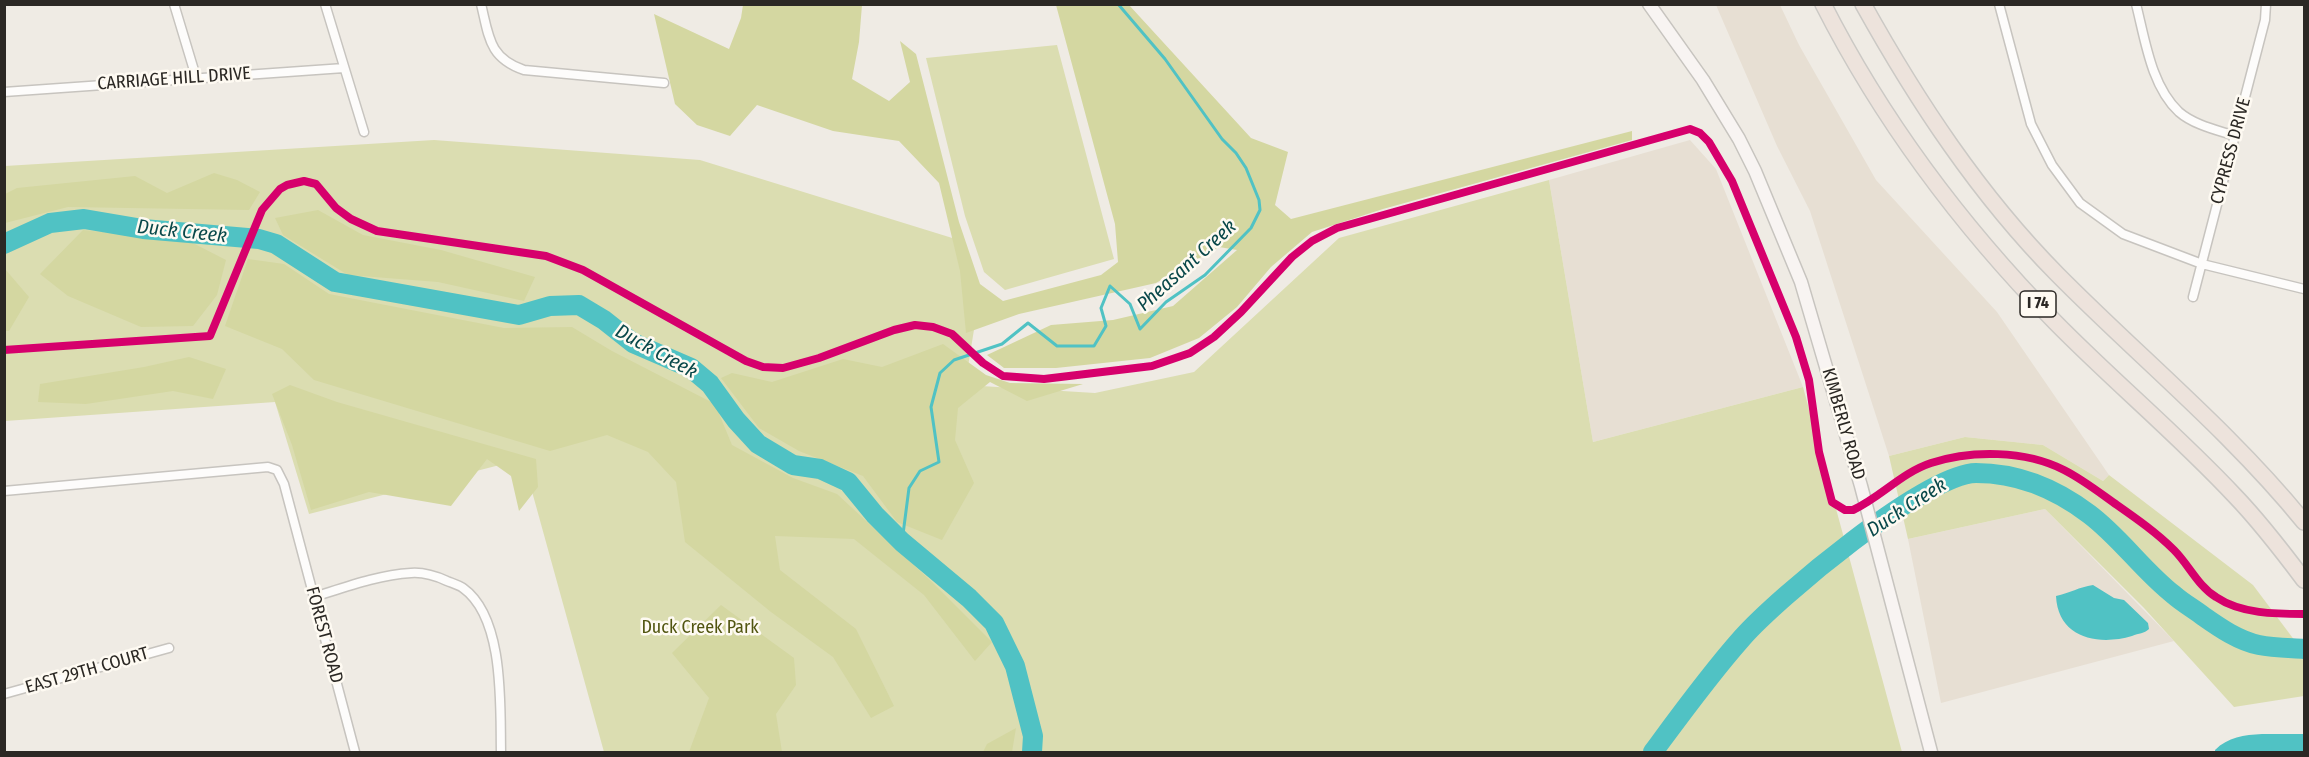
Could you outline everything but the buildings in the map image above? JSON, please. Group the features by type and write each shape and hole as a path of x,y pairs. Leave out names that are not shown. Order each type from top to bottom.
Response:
{"highway":[{"name":"I 74","path":"1823,4 1874,94 1934,183 1973,232 2057,324 2237,497 2300,574"},
{"name":"I 74","path":"1863,4 1925,108 1998,207 2055,272 2236,445 2304,522"}],"main road":[{"name":"KIMBERLY ROAD","path":"1649,4 1704,80 1739,139 1755,171 1801,282 1861,486 1931,753"}],"street":[{"path":"174,4 196,77"},
{"path":"325,4 364,132"},
{"path":"480,4 492,46 510,65 524,70 664,83"},
{"path":"1999,4 2031,124 2052,165 2080,203 2123,234 2202,264 2304,289"},
{"path":"2136,4 2164,94 2180,113 2202,125 2235,136"},
{"name":"CYPRESS DRIVE","path":"2193,297 2265,20 2266,4"},
{"name":"CARRIAGE HILL DRIVE","path":"4,92 344,68"},
{"name":"FOREST ROAD","path":"4,491 268,466 277,470 284,484 355,753"},
{"path":"314,597 373,579 413,573 435,575 464,588 483,611 493,645 500,686 501,753"},
{"name":"EAST 29TH COURT","path":"4,694 169,648"}],"shaded area":[{"path":"1716,5 1780,5 1799,45 1876,180 1997,312 2109,475 2103,481 2043,445 1965,437 1889,456 1810,211 1777,146"},
{"path":"1690,140 1716,169 1803,387 1593,442 1549,180"},
{"path":"2045,509 2174,641 1941,703 1908,539"}],"green space":[{"path":"743,5 862,5 859,42 852,79 889,101 910,82 900,41 916,54 959,222 980,284 1003,301 1101,275 1118,262 1115,224 1056,5 1129,5 1251,138 1288,152 1275,205 1291,219 1632,131 1632,140 1383,209 1312,232 1271,267 1237,307 1199,338 1150,358 1056,368 1004,368 987,355 1051,325 1113,320 1173,306 1237,250 1219,247 1156,283 1019,314 966,333 960,271 939,183 899,141 833,131 757,105 730,136 697,125 675,104 654,14 729,49 741,18"},
{"path":"1057,45 1114,259 1005,290 984,272 965,216 926,58"},
{"name":"Duck Creek Park","path":"434,140 700,160 962,241 979,299 965,385 1095,393 1194,372 1339,238 1549,180 1593,442 1803,387 1902,752 604,752 523,459 309,514 275,402 5,421 5,166"},
{"path":"214,173 237,180 260,192 249,210 68,207 5,223 5,194 17,188 135,176 167,193"},
{"path":"318,210 363,235 441,250 535,277 524,301 438,282 348,275 283,235 275,218"},
{"path":"83,230 189,241 226,260 217,295 193,326 141,327 68,296 40,274"},
{"path":"248,259 284,264 329,294 504,328 572,327 612,351 715,404 732,445 793,478 837,494 932,582 992,642 975,661 924,595 854,539 775,536 780,570 856,629 894,706 871,718 833,657 771,612 685,542 676,482 648,452 607,435 550,451 314,380 282,349 225,326"},
{"path":"5,269 29,297 9,331 5,331"},
{"path":"943,344 986,375 1010,383 1083,384 1027,401 990,382 958,408 955,440 974,483 942,540 897,522 863,476 799,451 759,428 721,378 732,373 772,382 843,359 882,367"},
{"path":"189,357 226,369 213,399 173,391 86,404 38,402 40,384 144,367"},
{"path":"290,385 337,402 536,459 538,487 519,511 511,476 487,459 451,506 369,492 311,510 292,445 272,394"},
{"path":"1965,437 2043,445 2103,481 2109,475 2253,585 2304,653 2304,696 2234,707 2144,608 2045,509 1908,539 1889,456"},
{"name":"Duck Creek Park","path":"721,605 794,658 796,685 776,714 782,752 689,752 709,698 672,653"},
{"path":"1016,728 1012,752 983,752 987,744"}],"water":[{"path":"2093,585 2114,598 2124,600 2148,623 2149,629 2132,636 2106,640 2082,636 2072,630 2058,610 2056,596"},
{"path":"2262,734 2304,734 2304,752 2215,752 2231,739"}],"waterway":[{"name":"Pheasant Creek","path":"902,542 909,488 920,471 939,462 931,407 940,373 954,360 1002,344 1028,323 1057,346 1094,346 1106,326 1101,308 1110,286 1130,304 1140,329 1166,302 1205,275 1251,228 1260,210 1259,200 1246,168 1236,153 1222,139 1165,59 1118,4"},
{"name":"Duck Creek","path":"4,244 50,223 84,219 143,229 259,239 276,244 335,282 519,315 550,306 579,305 604,320 633,343 691,368 710,384 736,420 758,444 793,465 820,469 848,482 875,515 902,542 969,598 994,623 1015,666 1033,736 1032,752"},
{"name":"Duck Creek","path":"1653,752 1730,652 1786,595 1889,515 1953,479 1976,473 2022,479 2050,490 2076,505 2100,523 2177,598 2230,634 2259,645 2304,649"}],"cycle path":[{"path":"4,350 210,336 262,210 280,189 304,181 316,184 336,208 351,219 377,231 546,256 583,270 746,361 763,367 783,368 915,325 933,327 952,334 983,363 1003,376 1044,379 1152,366 1190,353 1214,337 1241,312 1292,257 1312,241 1337,228 1690,129 1700,133 1709,142 1732,181 1796,337 1809,380 1819,452 1832,502 1845,510 1853,510 1920,467 1963,456 1998,454 2049,463 2098,491 2147,526 2174,550 2204,587 2226,603 2247,610 2304,614"}]}
